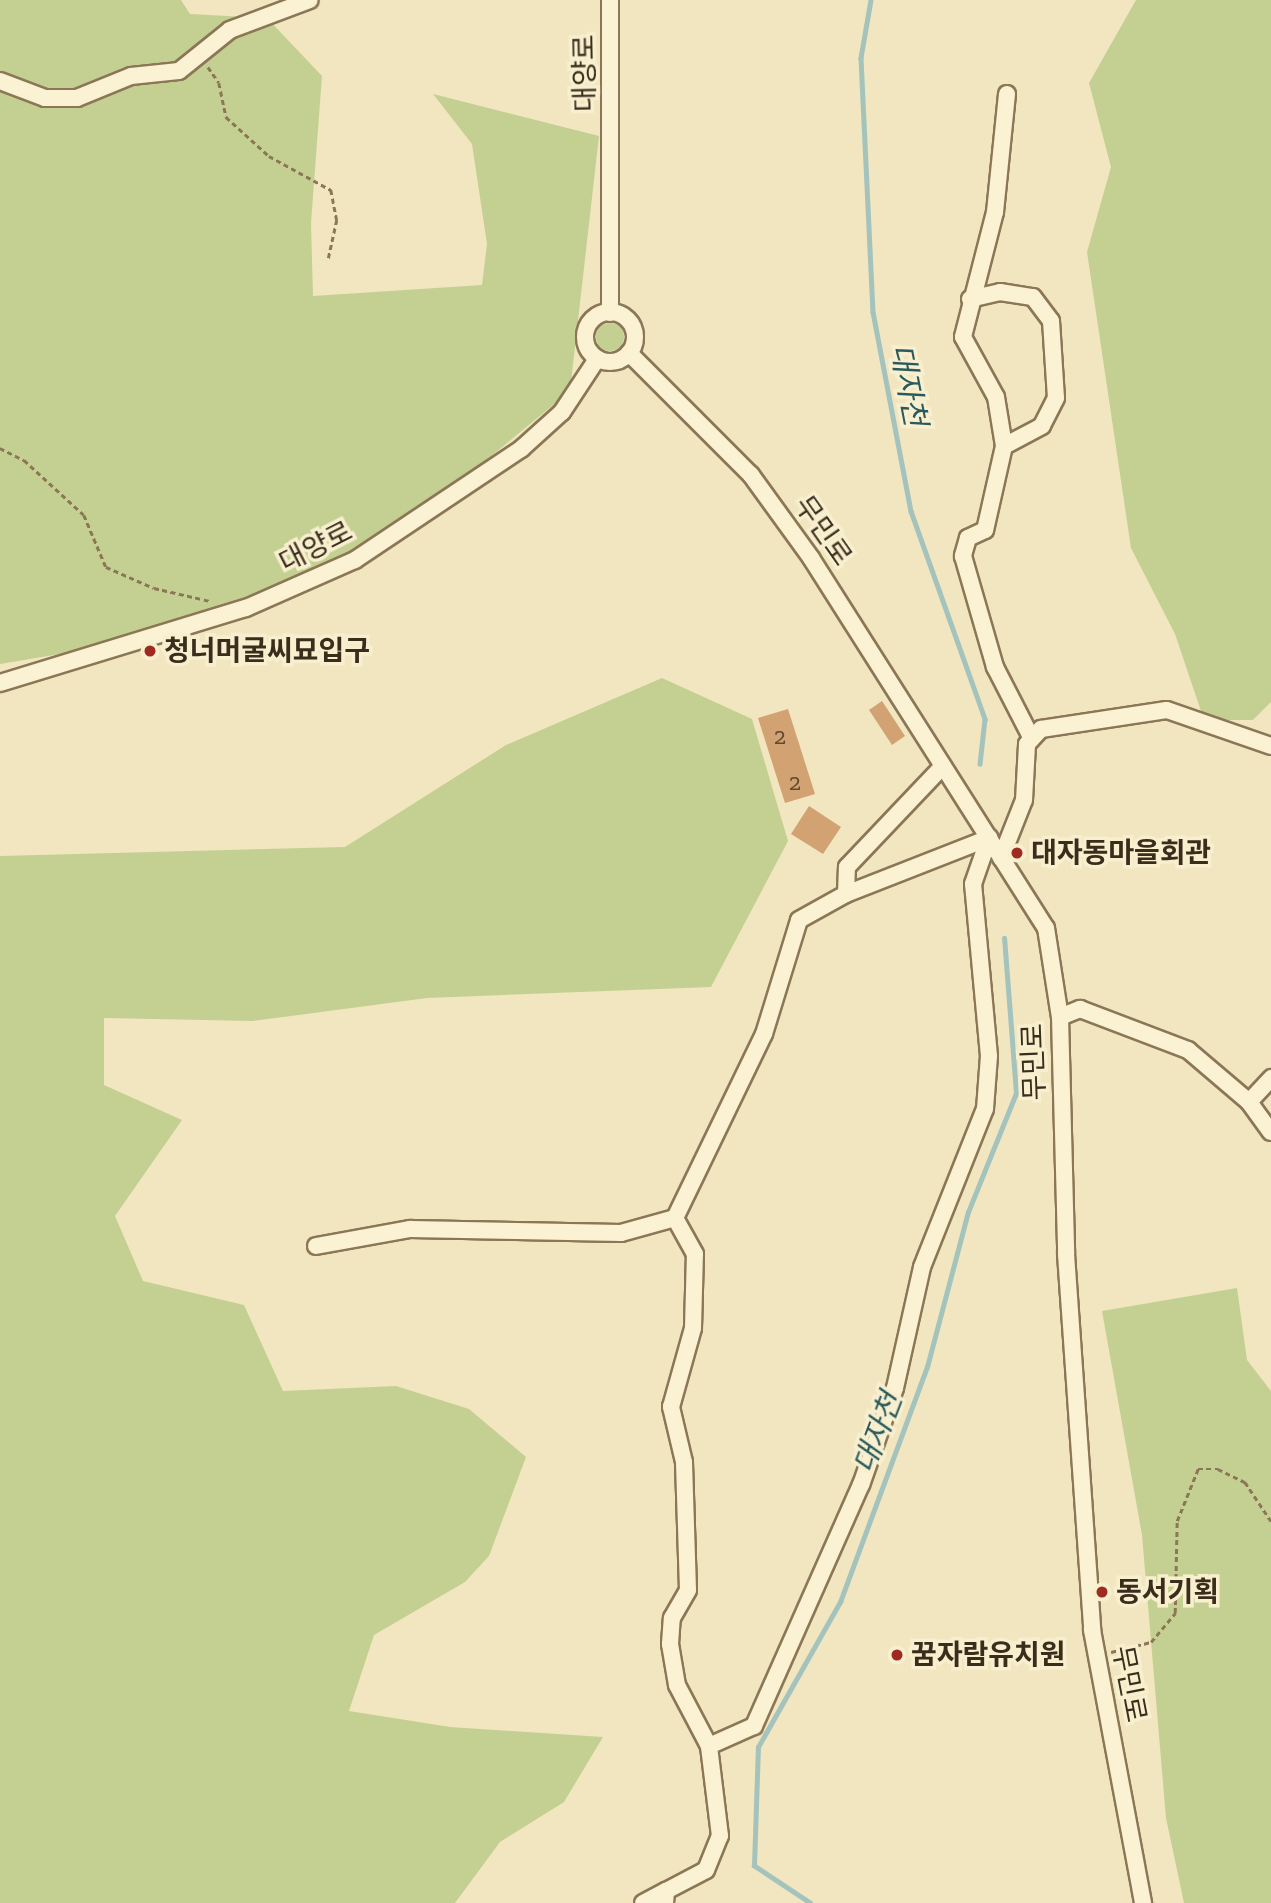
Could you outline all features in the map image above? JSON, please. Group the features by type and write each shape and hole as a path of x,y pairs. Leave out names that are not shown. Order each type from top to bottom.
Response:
{"street":[{"path":"0,82 45,98 77,98 131,76 179,71 202,59 230,30 310,0"},
{"name":"대양로","path":"610,0 610,313"},
{"path":"1001,858 1024,800 1030,735 995,667 963,556 968,538 985,530 1004,446 996,397 963,337 970,299 995,212 1007,94"},
{"path":"970,299 1000,292 1033,297 1051,321 1056,398 1042,426 1004,446"},
{"path":"610,313 632,325 629,353 612,362 597,359 586,331 594,318 610,313"},
{"name":"무민로","path":"629,353 751,475 1046,928 1060,1017 1066,1254 1097,1654 1143,1903"},
{"name":"대양로","path":"0,683 229,614 355,560 521,449 562,412 597,359"},
{"path":"1030,735 1134,711 1167,710 1271,746"},
{"path":"846,894 847,867 943,766"},
{"path":"316,1246 410,1229 621,1233 675,1218 764,1034 799,920 846,894 989,838"},
{"path":"709,1745 754,1726 861,1485 895,1388 922,1267 985,1109 989,1056 972,884 989,838"},
{"path":"1060,1017 1080,1009 1188,1050 1249,1102 1271,1132"},
{"path":"1249,1102 1271,1078"},
{"path":"643,1903 665,1897 706,1870 720,1836 709,1745 677,1685 670,1644 672,1618 688,1590 684,1462 670,1407 693,1328 695,1254 675,1218"}],"path":[{"path":"202,59 219,83 226,117 269,156 331,190 337,220 328,261"},
{"path":"0,448 24,460 83,515 106,567 153,588 201,595 229,614"},
{"path":"1097,1654 1141,1647 1171,1620 1178,1598 1177,1521 1198,1469 1218,1469 1245,1482 1271,1521"}],"green space":[{"path":"0,0 181,0 190,14 267,18 322,76 311,223 313,296 482,285 487,244 472,144 433,94 599,136 570,391 357,567 66,653 0,664"},
{"path":"1136,0 1271,0 1271,702 1253,720 1204,720 1175,634 1131,548 1087,252 1111,167 1089,83"},
{"path":"610,323 620,327 624,337 620,347 610,351 600,347 596,337 600,327"},
{"path":"662,678 752,719 788,841 711,987 427,998 253,1021 104,1018 104,1085 182,1120 115,1216 143,1281 244,1305 283,1391 396,1386 469,1409 526,1457 489,1556 465,1582 374,1635 349,1711 450,1727 603,1737 564,1802 500,1842 455,1903 0,1903 0,856 345,847 506,745"},
{"path":"1237,1288 1247,1360 1271,1391 1271,1903 1184,1903 1166,1818 1142,1535 1102,1311"}],"building":[{"path":"882,701 905,736 892,745 869,710"},
{"path":"788,709 815,794 785,803 758,718"},
{"path":"809,806 841,827 823,854 791,834"}],"waterway":[{"name":"대자천","path":"871,0 861,58 873,312 911,511 985,719 980,764"},
{"name":"대자천","path":"810,1903 754,1866 758,1747 840,1602 927,1367 968,1212 1016,1093 1004,938"}],"place":[{"name":"청너머굴씨묘입구","path":"150,651"},
{"name":"대자동마을회관","path":"1017,853"},
{"name":"동서기획","path":"1102,1592"},
{"name":"꿈자람유치원","path":"897,1655"}]}
